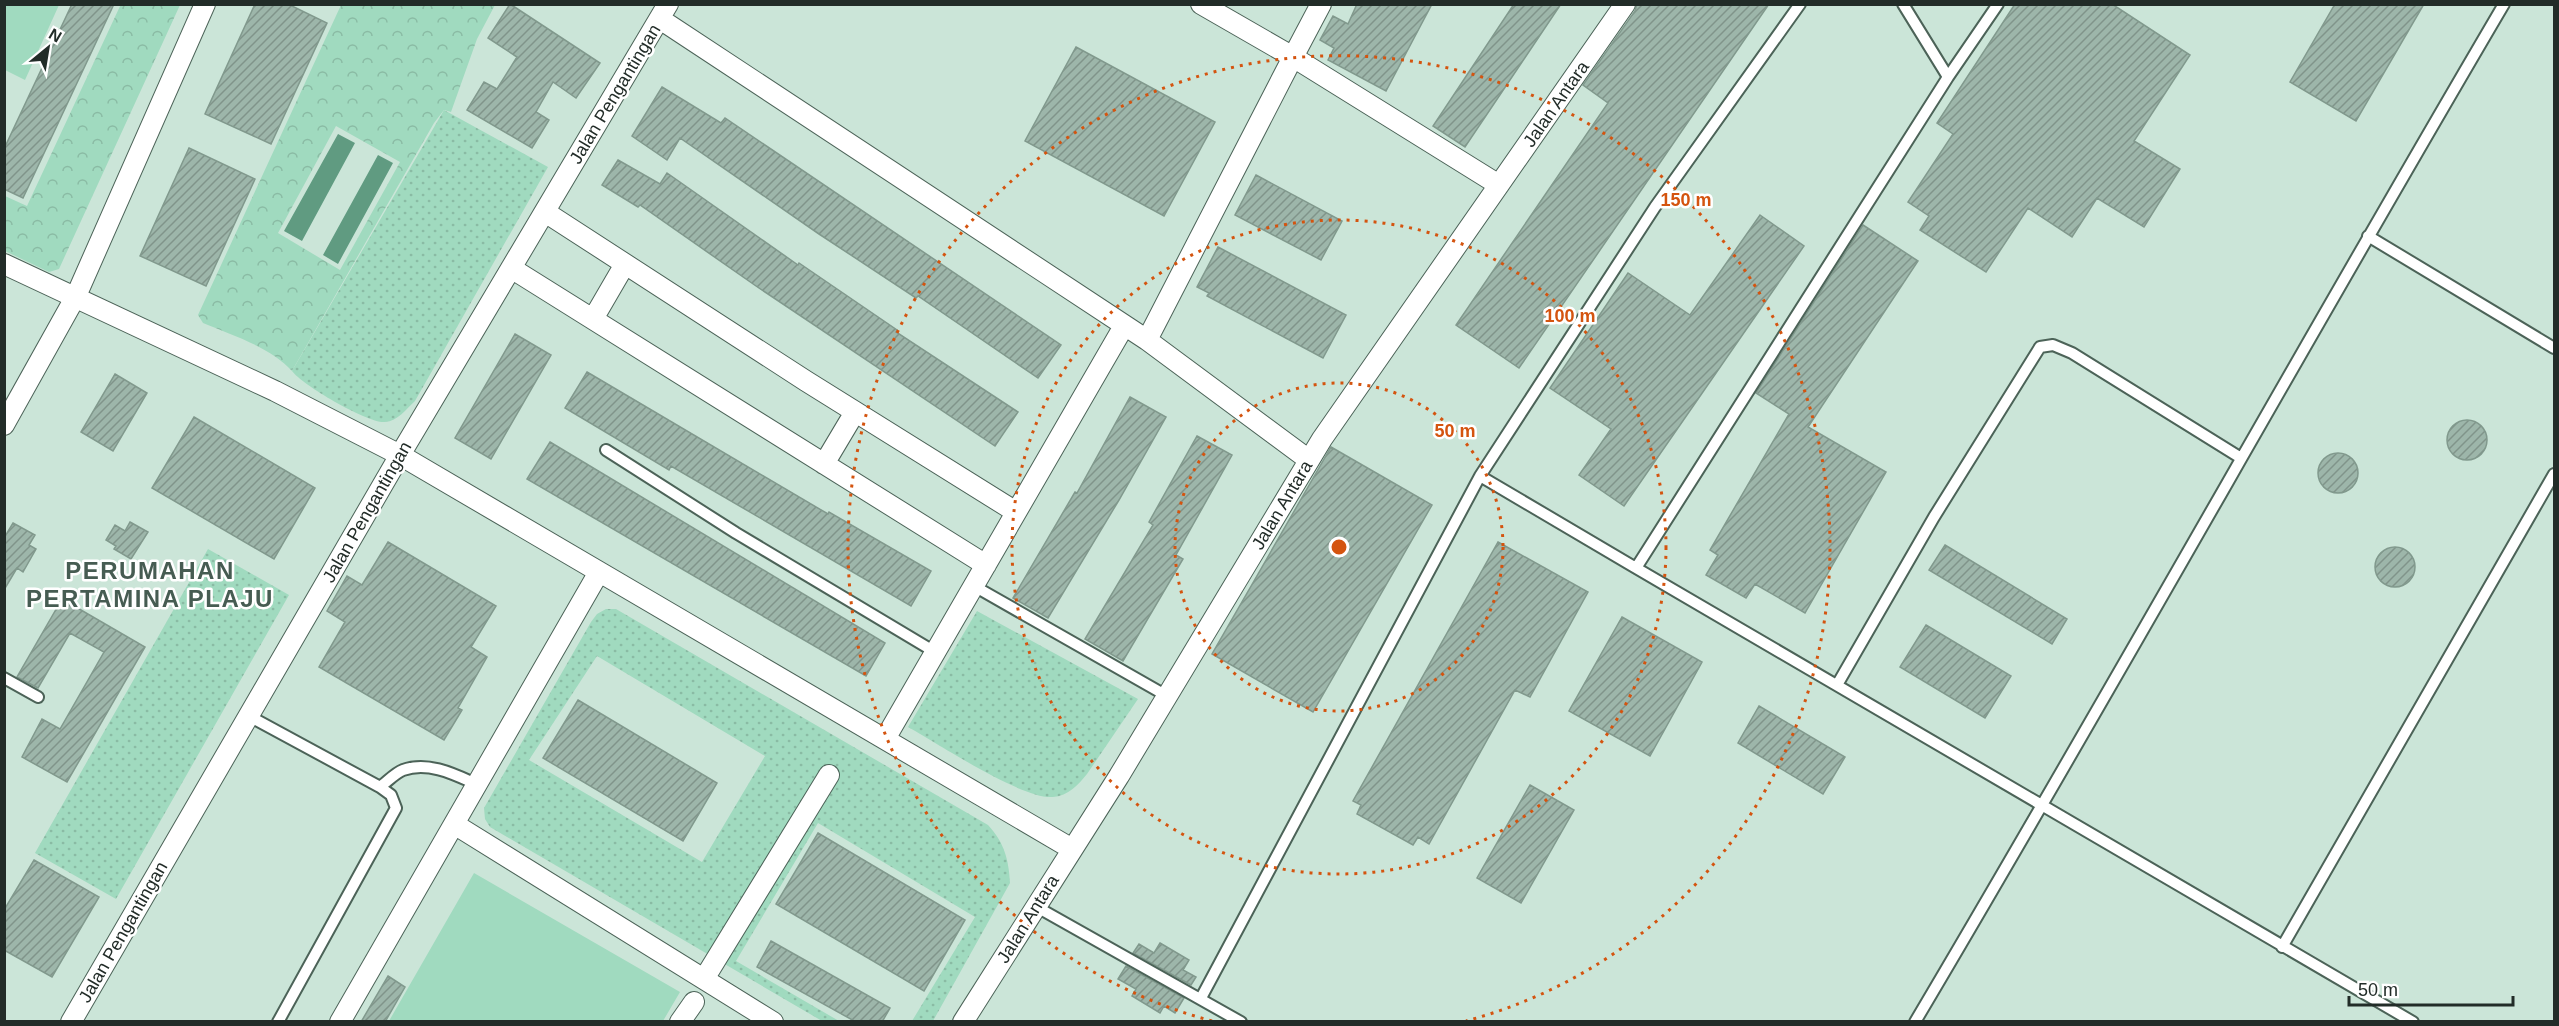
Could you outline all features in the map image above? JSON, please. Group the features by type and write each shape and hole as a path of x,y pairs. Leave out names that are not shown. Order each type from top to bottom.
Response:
{"street":[{"path":"4,425 76,296 205,4"},
{"path":"1201,4 1293,57 1499,185"},
{"path":"1147,340 1321,4"},
{"name":"Jalan Antara","path":"963,1022 1167,696 1309,460 1625,4"},
{"path":"664,12 1147,340 1309,460"},
{"name":"Jalan Pengantingan","path":"71,1022 400,455 664,12"},
{"path":"545,212 855,412 1016,512"},
{"path":"4,264 275,391 400,455 1072,849"},
{"path":"593,319 625,264"},
{"path":"511,268 986,565"},
{"path":"885,739 1124,326"},
{"path":"824,464 855,412"},
{"path":"340,1022 599,572"},
{"path":"704,979 829,775"},
{"path":"454,824 773,1022"},
{"path":"680,1022 694,1002"}],"lane":[{"path":"1201,998 1480,476 1654,207 1800,4"},
{"path":"1903,4 1948,77"},
{"path":"1636,568 1948,77 1998,4"},
{"path":"1915,1022 2044,805 2368,236 2504,4"},
{"path":"2368,236 2554,348"},
{"path":"1837,685 1934,517 2040,347 2054,345 2072,353 2241,458"},
{"path":"606,450 736,533 935,652"},
{"path":"2282,947 2554,474"},
{"path":"1480,476 2413,1022"},
{"path":"974,586 1167,696"},
{"path":"4,678 38,697"},
{"path":"249,716 380,787 391,795 396,808 278,1022"},
{"path":"380,787 403,770 423,768 444,770 476,784"},
{"path":"1035,906 1241,1022"}],"green space":[{"path":"5,4 59,5 25,80 5,70"},
{"path":"121,4 180,5 59,269 49,272 5,251 5,196 27,206"},
{"path":"341,5 495,5 477,39 451,112 444,110 434,123 292,371 274,355 239,337 203,323 198,315","holes":["336,126 400,162 340,270 278,233"]},
{"path":"444,110 548,167 415,401 394,419 385,422 377,421 336,402 308,385 292,371"},
{"path":"208,549 289,595 116,899 35,853"},
{"path":"606,609 616,609 988,825 993,831 1005,852 1010,883 933,1021 912,1021 975,917 818,823 736,961 839,1021 822,1021 490,827 485,819 484,808 597,614","holes":["597,656 765,756 702,862 529,760"]},
{"path":"977,611 1138,699 1087,774 1064,794 1053,797 1039,796 1022,790 980,769 908,727"},
{"path":"474,873 680,992 663,1021 389,1021"}],"shaded area":[{"path":"338,134 355,143 302,241 284,231"},
{"path":"378,155 393,163 338,264 323,255"}],"building":[{"path":"72,4 114,4 23,198 4,189 4,149"},
{"path":"255,4 288,4 327,23 271,144 205,114"},
{"path":"510,4 600,63 576,98 553,82 536,112 549,120 532,148 467,110 484,82 497,89 517,57 488,38"},
{"path":"1357,4 1432,4 1386,91 1328,60 1334,48 1320,40 1333,16 1348,24"},
{"path":"1514,4 1561,4 1465,147 1433,126"},
{"path":"1637,4 1769,4 1519,368 1456,325 1608,103 1583,85 1635,11"},
{"path":"2015,4 2112,4 2190,55 2134,141 2180,169 2144,227 2097,198 2072,237 2028,208 1986,272 1920,230 1929,216 1908,202 1953,134 1937,123"},
{"path":"2335,4 2424,4 2356,121 2290,82"},
{"path":"1076,47 1215,122 1164,216 1025,141"},
{"path":"662,87 721,123 725,118 1061,345 1038,378 918,296 916,298 819,234 680,138 667,160 632,136"},
{"path":"189,148 255,179 206,286 140,256"},
{"path":"618,160 660,184 667,173 798,265 799,263 897,330 896,332 1018,412 995,446 756,286 640,205 638,207 602,185"},
{"path":"1256,175 1342,221 1321,260 1235,215"},
{"path":"1760,215 1804,246 1624,506 1579,475 1611,429 1550,388 1628,273 1690,315"},
{"path":"1863,225 1918,261 1808,427 1886,472 1805,613 1755,584 1746,598 1706,575 1718,555 1710,550 1789,414 1756,393"},
{"path":"1218,247 1346,315 1323,358 1207,296 1209,293 1197,287"},
{"path":"515,334 551,355 491,459 455,438"},
{"path":"587,372 828,514 829,512 931,571 911,606 671,466 669,470 565,408"},
{"path":"115,374 147,393 113,451 81,432"},
{"path":"1130,397 1166,417 1048,618 1013,598 1075,492 1077,493"},
{"path":"194,417 315,488 274,559 152,488"},
{"path":"2467,420 2475,421 2481,426 2486,432 2486,448 2481,454 2475,459 2467,460 2459,459 2453,454 2448,448 2447,440 2448,432 2453,426 2459,421"},
{"path":"1197,436 1232,455 1176,555 1183,559 1123,661 1085,639 1153,525 1149,522"},
{"path":"550,442 885,643 866,676 527,479"},
{"path":"1331,447 1432,505 1313,712 1212,654"},
{"path":"2338,453 2346,454 2352,459 2357,465 2357,481 2352,487 2346,492 2338,493 2330,492 2324,487 2319,481 2318,473 2319,465 2324,459 2330,454"},
{"path":"130,522 148,532 131,559 114,549 116,546 106,540 115,525 125,531"},
{"path":"13,523 35,535 29,545 36,549 23,572 17,568 4,590 4,538"},
{"path":"388,542 496,606 471,647 487,657 458,708 462,710 444,740 319,667 345,622 327,611 347,576 362,585"},
{"path":"1498,542 1588,592 1530,697 1515,690 1429,844 1418,837 1413,845 1357,814 1361,805 1353,801"},
{"path":"1945,545 2067,619 2052,644 1929,570"},
{"path":"2395,547 2409,553 2415,567 2409,581 2395,587 2381,581 2375,567 2381,553"},
{"path":"62,599 145,647 67,782 22,757 42,719 60,729 104,652 70,633 38,688 17,677"},
{"path":"1622,617 1702,662 1650,756 1569,711"},
{"path":"1926,625 2011,676 1985,718 1900,667"},
{"path":"578,700 717,783 683,841 543,758"},
{"path":"1759,706 1845,757 1823,794 1738,743"},
{"path":"1530,785 1574,810 1521,903 1477,878"},
{"path":"818,833 965,920 924,991 776,904"},
{"path":"34,860 99,897 52,977 4,950 4,910"},
{"path":"771,941 890,1008 882,1022 856,1022 757,967"},
{"path":"1160,943 1189,960 1183,970 1196,977 1191,985 1133,953 1139,944 1154,953"},
{"path":"1126,966 1184,998 1175,1013 1164,1006 1160,1013 1132,996 1136,989 1118,979"},
{"path":"388,976 405,987 385,1022 361,1022"}],"district":[{"name":"PERUMAHAN PERTAMINA PLAJU","path":"150,584"}]}
